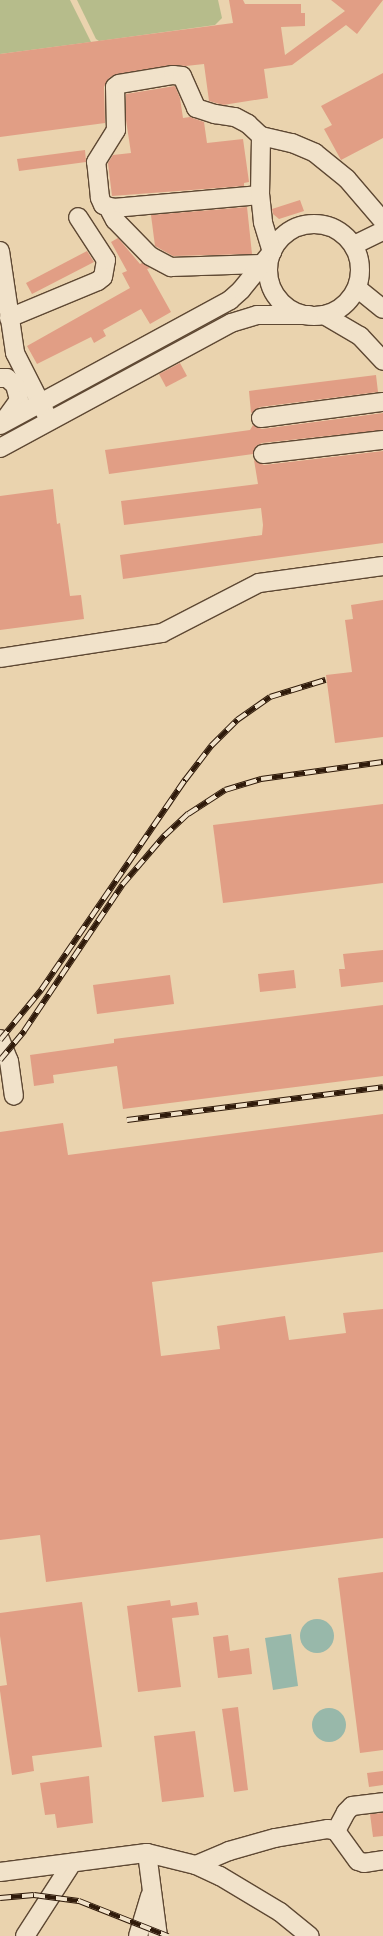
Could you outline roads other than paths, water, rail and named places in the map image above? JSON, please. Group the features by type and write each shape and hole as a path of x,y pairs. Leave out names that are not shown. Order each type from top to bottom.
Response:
{"street":[{"path":"260,195 108,207 103,205 100,198 96,162 116,130 114,91 118,84 173,75 182,76 196,108 214,114 235,117 248,124 261,136 292,142 314,152 347,179 383,221"},
{"path":"261,136 260,195 269,280 274,293 284,304 296,312 317,315 360,336 383,361"},
{"path":"108,207 115,220 150,256 171,267 266,258"},
{"path":"9,318 98,281 103,277 106,272 106,260 78,217"},
{"path":"0,425 230,300 241,290 280,239 290,230 304,225 318,224 332,227 345,235 354,246 360,259 361,274 357,288 349,300 338,310 317,315 257,315 231,323 0,448"},
{"path":"354,246 383,231"},
{"path":"0,251 2,285 15,353 50,421"},
{"path":"357,288 383,309"},
{"path":"195,319 204,337"},
{"path":"0,378 7,378 15,385 19,400 0,425"},
{"path":"261,418 383,402"},
{"path":"263,454 383,440"},
{"path":"0,658 162,633 259,583 383,566"},
{"path":"0,1039 9,1061 14,1096"},
{"path":"336,1831 346,1812 352,1806 383,1802"},
{"path":"196,1865 229,1851 275,1838 319,1829 336,1831 358,1861 364,1863 383,1860"},
{"path":"147,1853 158,1936"},
{"path":"0,1872 147,1853 196,1865 220,1876 267,1904 310,1936"},
{"path":"25,1936 72,1863"},
{"path":"138,1936 152,1891"}],"railway":[{"path":"0,1040 41,990 185,780 211,746 237,720 270,697 325,680"},
{"path":"0,1060 24,1031 122,885 164,836 188,814 225,790 261,779 383,762"},
{"path":"127,1120 383,1087"},
{"path":"0,1898 34,1895 79,1901 168,1936"}]}
